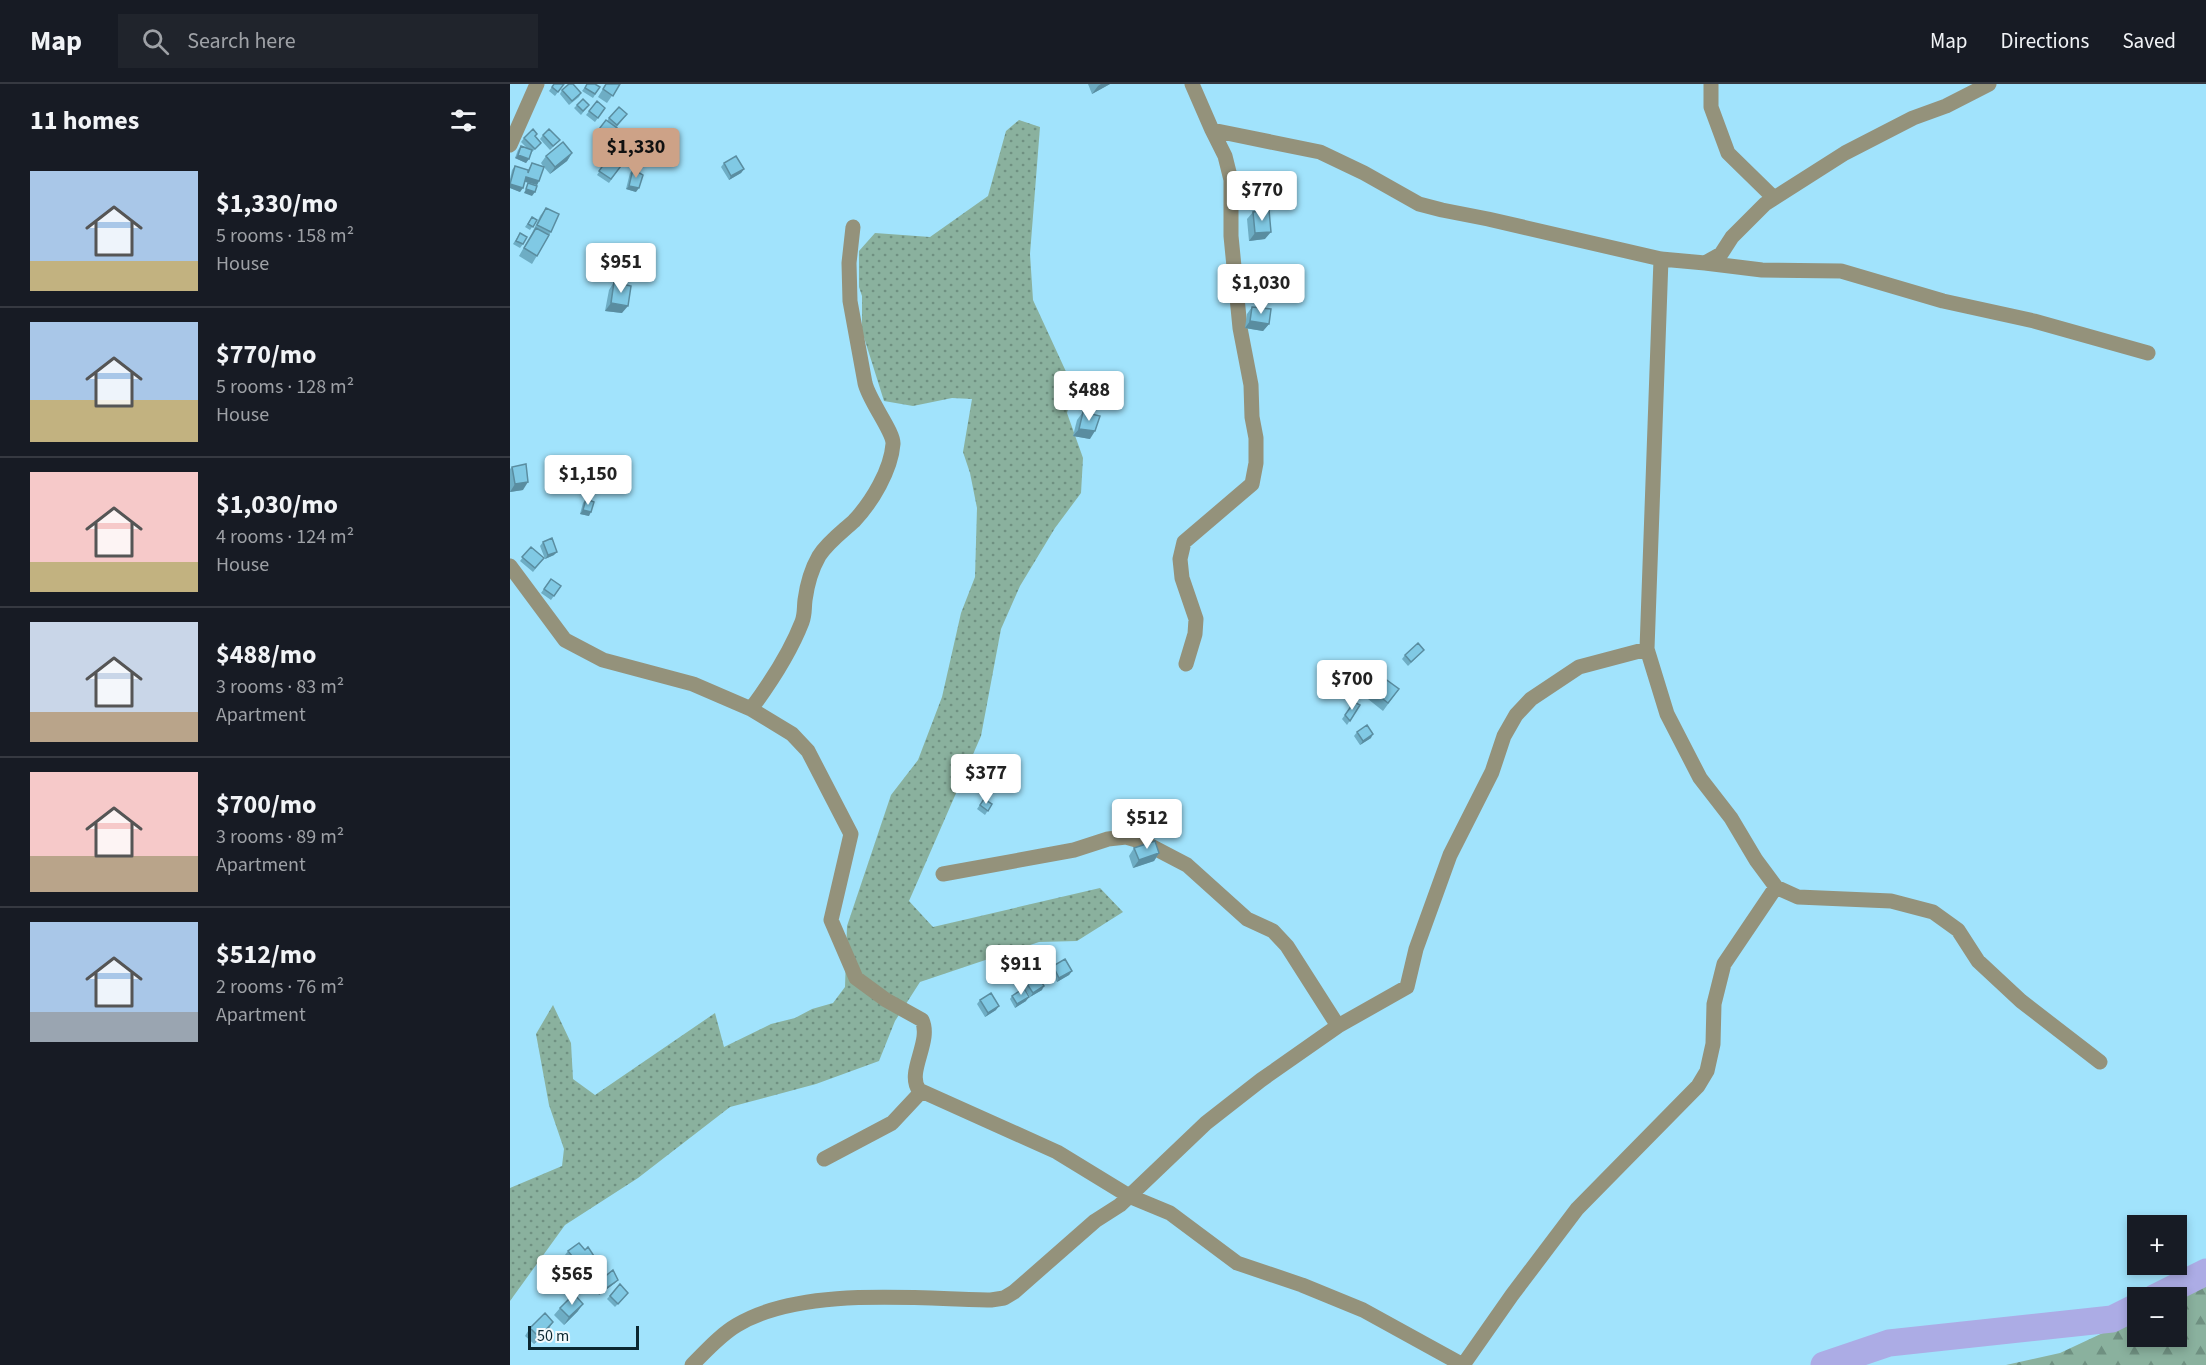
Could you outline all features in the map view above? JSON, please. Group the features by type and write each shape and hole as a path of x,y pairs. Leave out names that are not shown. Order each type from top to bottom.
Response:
{"street":[{"path":"510,145 537,84"},
{"path":"1186,664 1197,620 1182,578 1180,559 1184,542 1252,484 1256,463 1251,386 1240,328 1231,236 1231,180 1224,156 1192,84"},
{"path":"1710,84 1711,107 1728,153 1773,198"},
{"path":"1705,263 1721,254 1732,237 1773,198 1845,153 1913,118 1946,106 1989,84"},
{"path":"1212,130 1320,152 1364,173 1419,204 1661,259 1762,270 1841,272 1943,301 2034,321 2148,353"},
{"path":"751,709 770,683 802,623 809,582 820,555 839,532 866,507 883,476 893,447 890,432 868,394 850,301 849,263 853,227"},
{"path":"1661,259 1647,649 1667,714 1700,778 1731,818 1756,860 1776,887 1798,897 1891,901 1933,912 1958,930 1978,961 2021,1001 2100,1062"},
{"path":"510,566 565,640 603,660 693,684 751,709 792,734 808,751 851,834 831,920 856,978 885,1000 922,1020 925,1032 915,1080 921,1092 1057,1152 1129,1196 1170,1213 1237,1263 1302,1284 1363,1310 1463,1365 1577,1209 1698,1086 1707,1071 1713,1044 1714,1004 1724,964 1776,887"},
{"path":"692,1365 736,1325 768,1311 791,1305 817,1301 909,1297 991,1300 1004,1298 1014,1292 1095,1221 1129,1196 1206,1123 1261,1080 1338,1026 1407,987 1416,949 1450,855 1492,772 1504,736 1515,715 1531,699 1579,667 1647,649"},
{"path":"944,874 1074,850 1108,839 1126,837 1143,842 1187,865 1247,919 1273,931 1287,946 1338,1026"},
{"path":"824,1159 892,1123 921,1092"}],"green space":[{"path":"1019,120 1040,127 1030,254 1033,300 1074,389 1067,413 1083,458 1081,493 1055,528 1020,586 1001,629 981,736 909,901 933,927 1100,888 1123,912 1077,941 1039,942 920,982 895,1021 879,1061 816,1084 730,1107 638,1178 565,1225 510,1301 510,1188 562,1166 564,1149 549,1105 536,1034 553,1005 571,1043 573,1079 595,1095 715,1013 724,1047 771,1024 795,1018 812,1009 833,1003 845,987 847,926 891,795 918,760 942,697 961,613 975,577 977,508 963,452 972,399 952,398 913,406 884,401 862,331 859,251 875,233 930,237 988,196 1006,131"},
{"path":"2206,1286 2206,1365 2006,1365 2060,1353 2127,1322 2127,1347 2187,1347 2187,1295"}],"building":[{"path":"554,84 564,84 558,92 552,87"},
{"path":"569,84 573,84 581,93 572,101 562,90"},
{"path":"587,84 600,87 595,94 585,88"},
{"path":"606,84 620,84 613,96 603,89"},
{"path":"583,99 589,105 583,111 577,105"},
{"path":"597,101 605,108 598,118 589,111"},
{"path":"619,107 627,114 617,125 609,118"},
{"path":"606,120 617,128 610,137 599,129"},
{"path":"533,129 541,143 535,149 524,138"},
{"path":"549,129 560,140 553,146 543,135"},
{"path":"563,142 572,153 555,167 546,156"},
{"path":"521,146 532,150 529,159 518,155"},
{"path":"736,156 744,169 731,176 724,163"},
{"path":"609,157 621,166 611,179 599,171"},
{"path":"532,163 544,167 539,181 526,177 523,188 510,184 515,166 528,170 528,173"},
{"path":"633,169 643,175 639,188 629,186"},
{"path":"528,183 537,186 535,192 526,189"},
{"path":"546,208 559,214 551,232 537,225"},
{"path":"1269,210 1271,232 1255,233 1253,212"},
{"path":"532,217 537,220 533,227 528,224"},
{"path":"536,228 549,235 537,256 524,248"},
{"path":"520,233 527,237 523,244 516,241"},
{"path":"614,282 631,286 628,306 611,303"},
{"path":"1249,288 1263,288 1263,298 1249,299"},
{"path":"1252,307 1271,309 1269,324 1250,321"},
{"path":"1083,412 1100,416 1095,431 1079,429"},
{"path":"526,464 528,482 515,484 512,467"},
{"path":"611,465 617,470 608,481 602,476"},
{"path":"586,499 594,502 591,512 583,510"},
{"path":"552,538 557,552 548,555 543,542"},
{"path":"531,547 544,558 535,568 522,557"},
{"path":"551,579 561,586 554,596 544,589"},
{"path":"1418,643 1424,650 1411,662 1405,655"},
{"path":"1384,678 1399,689 1388,703 1373,691"},
{"path":"1354,702 1360,705 1350,721 1345,715"},
{"path":"1367,725 1373,734 1363,741 1357,732"},
{"path":"984,799 992,804 988,811 980,805"},
{"path":"1155,841 1159,853 1139,860 1134,848"},
{"path":"1065,959 1072,971 1059,978 1053,966"},
{"path":"1037,974 1044,986 1033,993 1025,981"},
{"path":"1024,988 1029,997 1017,1004 1012,996"},
{"path":"991,993 999,1006 988,1013 980,1000"},
{"path":"579,1243 585,1250 588,1247 594,1256 580,1266 568,1251"},
{"path":"558,1262 570,1278 561,1285 550,1269"},
{"path":"613,1270 618,1280 602,1291 597,1283"},
{"path":"620,1284 628,1293 618,1304 610,1296"},
{"path":"574,1294 583,1304 569,1317 560,1308"},
{"path":"545,1313 553,1322 539,1337 530,1328"}],"waterway":[{"path":"2176,1287 2206,1272"},
{"path":"1824,1365 1889,1343 2112,1319 2127,1312"}]}
